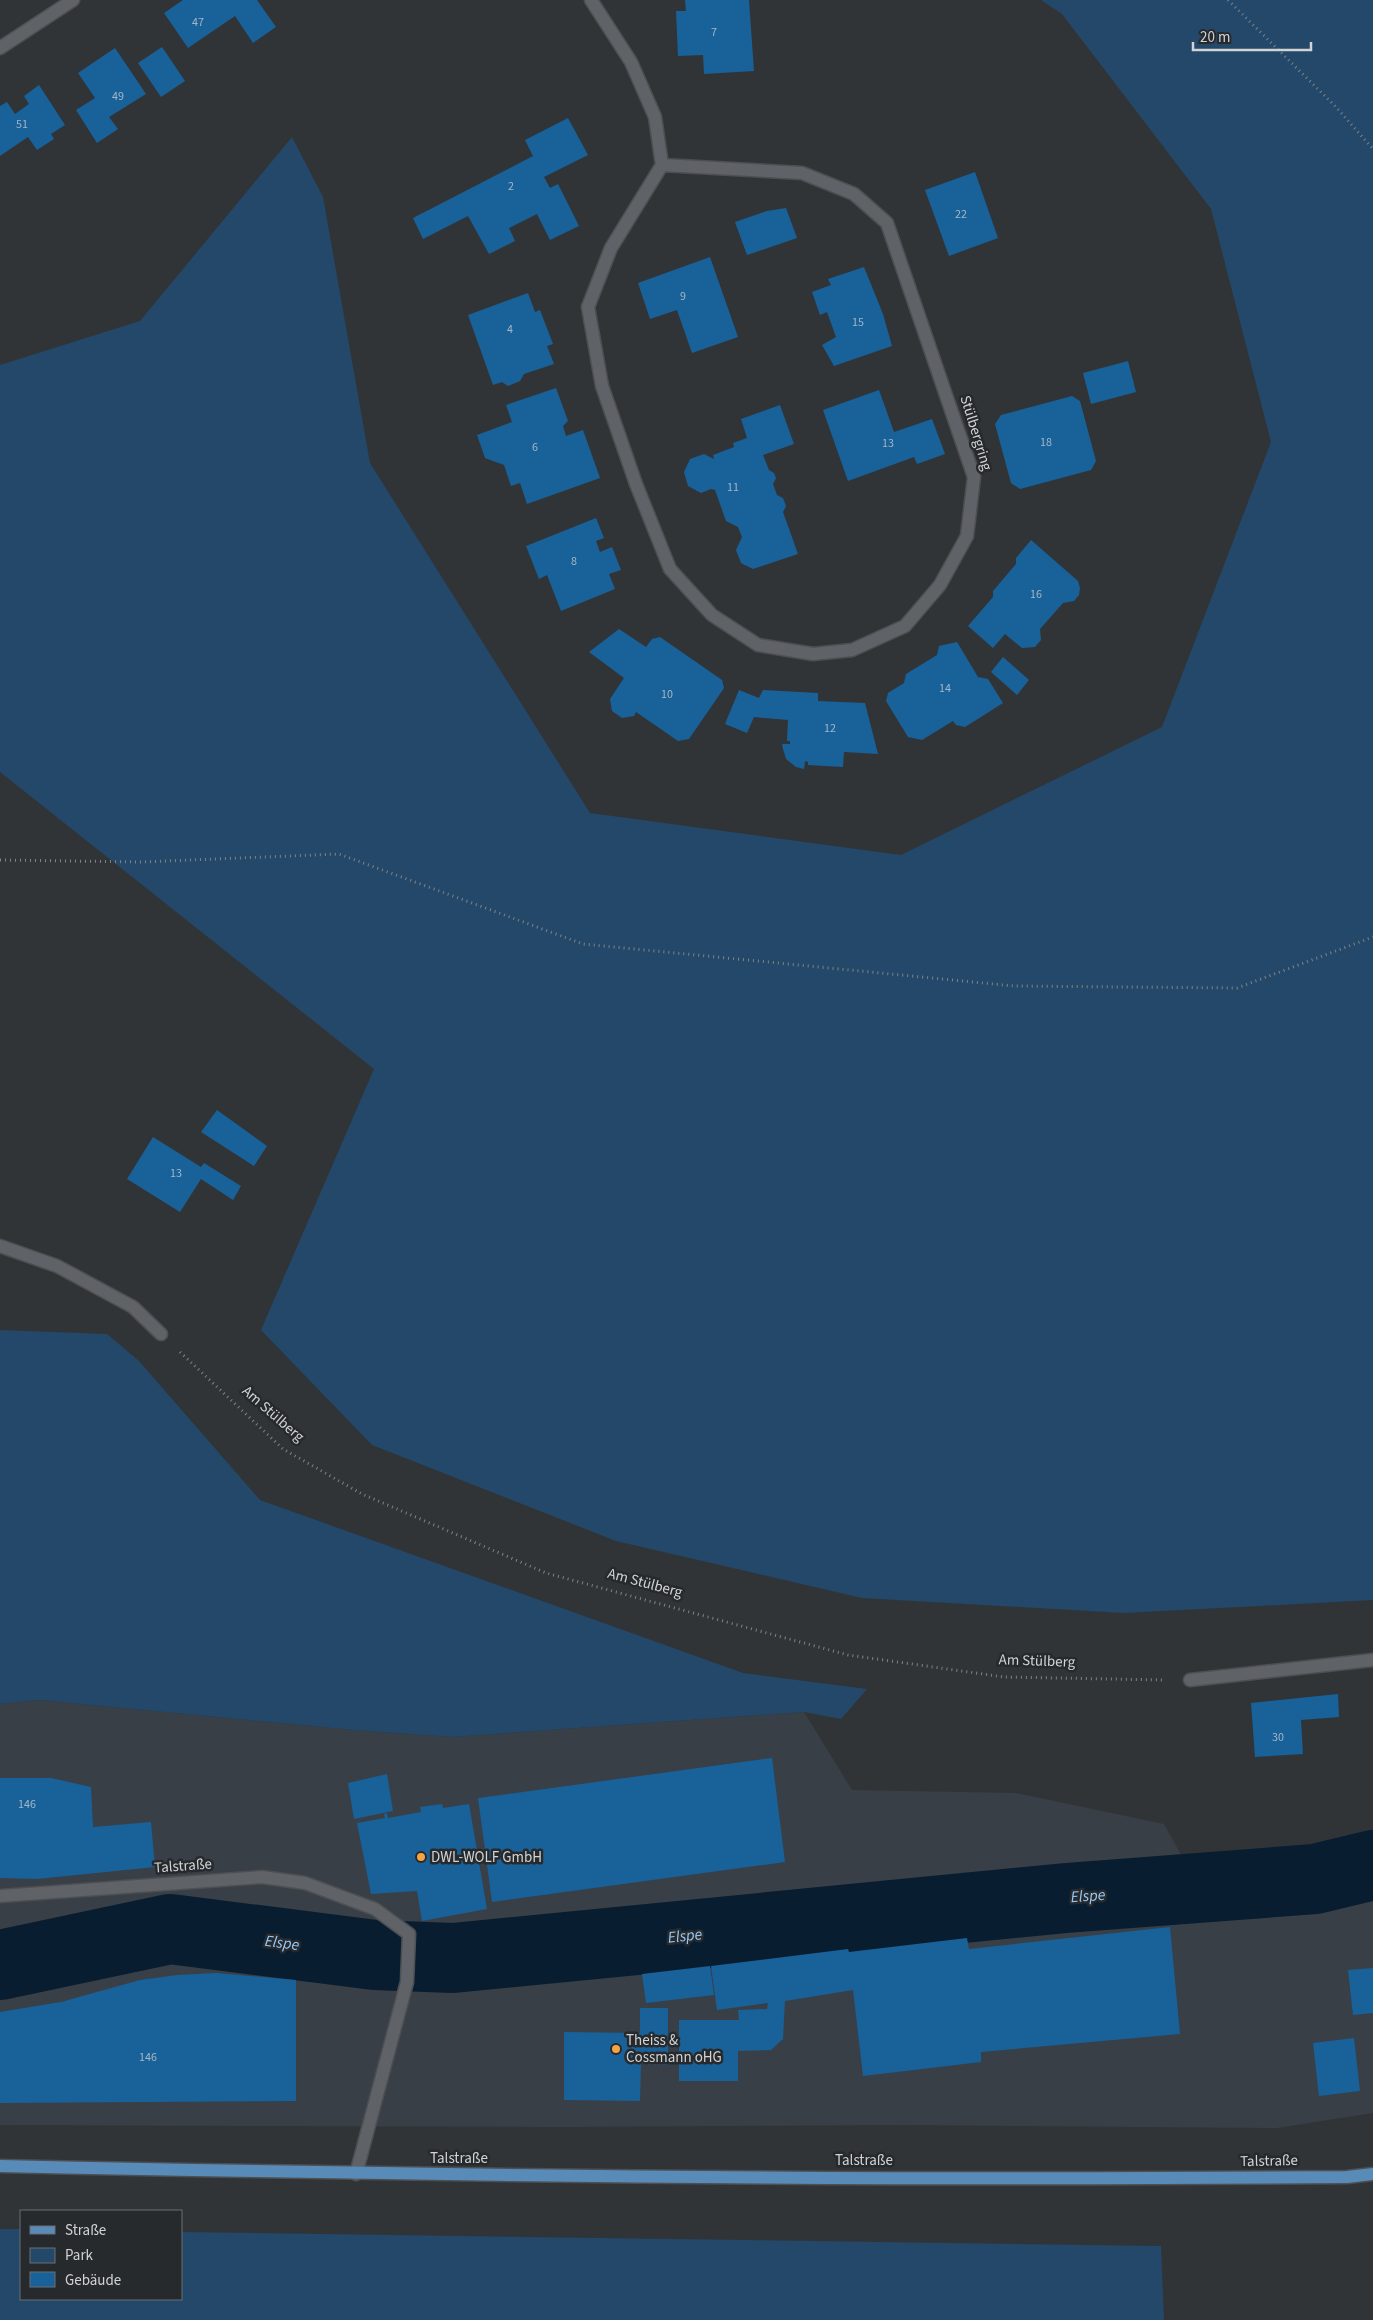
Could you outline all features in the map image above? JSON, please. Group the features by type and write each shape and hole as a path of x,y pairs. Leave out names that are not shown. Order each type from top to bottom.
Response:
{"main road":[{"name":"Talstraße","path":"0,2166 356,2174 1188,2179 1347,2177 1373,2174"}],"street":[{"path":"0,48 73,0"},
{"path":"591,0 631,62 656,117 662,164"},
{"name":"Stülbergring","path":"662,164 802,173 854,194 887,223 974,477 967,536 940,585 905,626 852,650 812,654 758,646 712,615 670,569 636,484 602,386 588,307 611,248 662,164"},
{"path":"0,1246 57,1266 133,1308 161,1334"},
{"path":"1190,1680 1373,1660"},
{"name":"Talstraße","path":"0,1896 262,1877 305,1883 375,1908 408,1934 407,1982 356,2174"}],"path":[{"path":"1228,0 1335,106 1373,149"},
{"path":"0,860 141,862 339,854 583,944 1014,986 1237,988 1373,937"},
{"name":"Am Stülberg","path":"161,1334 283,1448 362,1494 546,1573 848,1655 1004,1677 1190,1680"}],"shaded area":[{"path":"39,1700 353,1730 452,1737 804,1712 852,1790 1016,1793 1164,1824 1215,1915 1373,1898 1373,2113 1277,2128 908,2125 563,2127 0,2125 0,1704"}],"green space":[{"path":"1041,0 1373,0 1373,1600 1124,1613 862,1598 616,1541 372,1445 261,1330 374,1069 0,772 0,365 140,321 292,137 323,197 370,463 590,813 901,855 1162,727 1271,442 1211,209 1062,14"},
{"path":"0,1330 107,1334 139,1361 260,1500 743,1673 867,1689 841,1719 804,1712 452,1737 353,1730 39,1700 0,1704"},
{"path":"0,2229 20,2229 20,2300 182,2300 182,2232 1161,2246 1164,2320 0,2320"}],"building":[{"path":"183,0 257,0 276,27 253,43 235,16 188,48 164,13"},
{"path":"685,0 749,0 754,71 704,74 703,55 678,56 676,11 686,11"},
{"path":"162,47 185,81 161,97 138,63"},
{"path":"115,48 146,94 109,117 118,129 97,143 76,110 95,98 78,73"},
{"path":"39,85 65,125 51,134 54,139 37,150 28,137 0,156 0,106 7,102 15,114 29,104 24,96"},
{"path":"568,118 588,155 544,177 550,188 558,184 579,226 550,240 537,214 509,228 515,241 489,254 468,216 423,239 413,218 533,156 525,140"},
{"path":"975,172 998,238 949,256 925,190"},
{"path":"786,208 797,238 747,255 735,222 767,211"},
{"path":"710,257 738,337 692,353 677,310 650,319 638,283"},
{"path":"864,267 883,314 892,346 834,366 822,345 836,337 827,312 820,315 812,292 831,285 828,279"},
{"path":"528,293 535,312 540,310 553,344 547,346 554,364 524,374 520,381 508,386 502,382 493,385 468,315"},
{"path":"1128,361 1136,392 1091,404 1083,373"},
{"path":"556,388 568,421 563,426 566,436 583,430 600,478 527,504 520,483 511,486 504,465 485,458 477,435 512,422 506,405"},
{"path":"879,390 894,432 932,419 945,454 917,464 914,457 848,481 823,410"},
{"path":"1072,396 1080,401 1096,461 1091,470 1020,489 1011,483 995,424 1001,415"},
{"path":"780,405 794,444 763,455 769,470 774,473 776,478 773,484 777,495 783,498 786,506 783,512 798,554 753,569 741,563 736,550 742,537 738,527 726,521 715,490 711,489 701,493 688,486 684,472 690,459 704,454 714,459 713,455 734,447 733,443 747,438 741,419"},
{"path":"596,518 604,538 596,541 600,552 612,547 621,570 609,574 615,589 561,611 547,575 539,579 526,546"},
{"path":"1031,540 1078,581 1079,595 1074,601 1063,603 1040,629 1041,640 1035,647 1022,648 1005,634 993,648 968,626 993,597 993,591 1016,564 1016,558"},
{"path":"619,629 646,647 652,639 660,637 722,680 724,688 689,739 678,741 636,712 634,716 622,718 612,711 610,699 624,678 589,652"},
{"path":"957,642 978,677 988,679 1003,703 965,727 956,725 953,721 922,740 908,737 886,701 888,693 904,683 906,674 937,655 939,646"},
{"path":"1003,657 1029,680 1017,695 991,672"},
{"path":"739,690 759,698 763,690 818,693 818,701 865,703 878,754 844,752 843,767 808,765 808,762 805,761 804,769 796,767 786,759 782,744 790,744 790,741 787,741 788,720 754,717 747,733 725,724"},
{"path":"217,1110 267,1146 254,1166 201,1132"},
{"path":"153,1137 201,1167 204,1163 241,1186 233,1200 201,1179 180,1212 127,1179"},
{"path":"1338,1694 1339,1717 1301,1720 1303,1754 1255,1757 1251,1703"},
{"path":"772,1758 785,1862 492,1902 478,1798"},
{"path":"387,1774 393,1811 354,1819 348,1783"},
{"path":"0,1778 51,1778 91,1787 93,1827 151,1822 155,1867 37,1879 0,1878"},
{"name":"DWL-WOLF GmbH","path":"442,1804 443,1808 469,1804 487,1909 422,1921 417,1891 371,1894 357,1823 385,1818 384,1814 387,1813 388,1818 421,1812 420,1807"},
{"path":"1170,1927 1180,2034 981,2052 981,2062 863,2076 853,1990 785,2001 783,2039 771,2050 738,2051 738,2081 679,2081 679,2020 739,2020 738,2010 767,2009 768,2003 717,2010 711,1966 848,1949 849,1952 967,1938 969,1949"},
{"path":"710,1966 714,1995 646,2003 642,1974"},
{"path":"1373,1968 1373,2013 1353,2015 1348,1970"},
{"path":"216,1973 296,1980 296,2101 0,2103 0,2012 61,2002 140,1980 177,1975"},
{"name":"Theiss & Cossmann oHG","path":"640,2008 668,2008 668,2065 641,2064 640,2101 564,2100 564,2032 640,2033"},
{"path":"1354,2038 1360,2091 1319,2096 1313,2043"}],"waterway":[{"name":"Elspe","path":"0,1965 170,1929 375,1955 453,1958 1066,1898 1315,1879 1373,1865"}],"place":[{"name":"DWL-WOLF GmbH","path":"421,1857"},
{"name":"Theiss & Cossmann oHG","path":"616,2049"}]}
